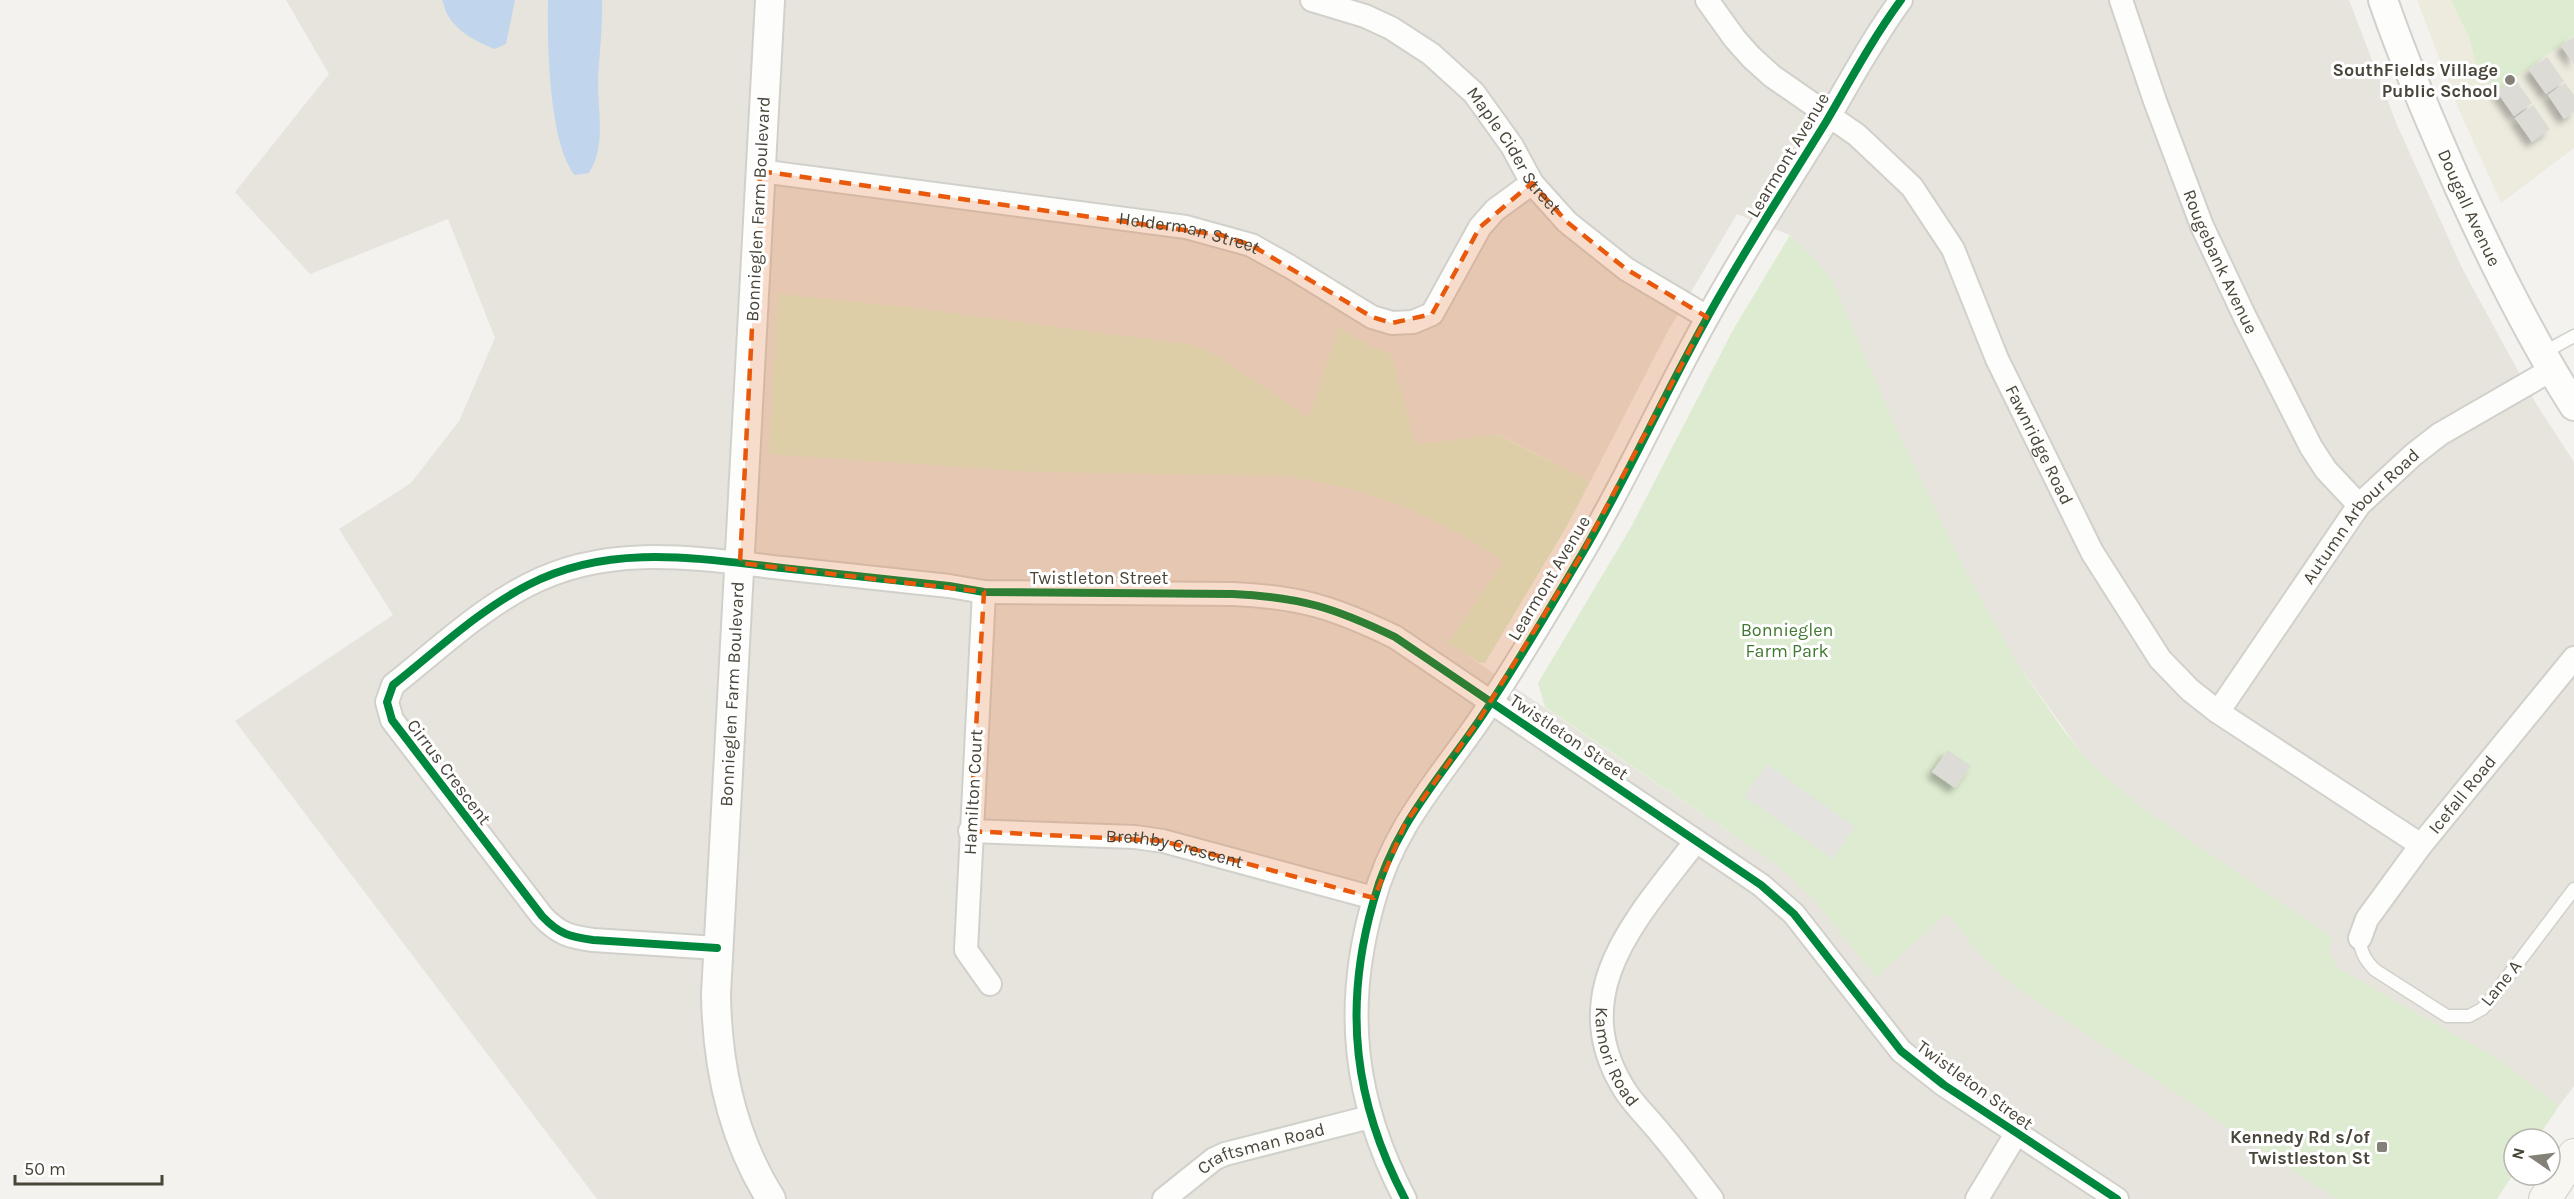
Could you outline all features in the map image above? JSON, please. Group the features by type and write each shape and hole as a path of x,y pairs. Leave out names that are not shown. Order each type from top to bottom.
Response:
{"main road":[{"path":"2545,1199 2571,1163"}],"street":[{"name":"Bonnieglen Farm Boulevard","path":"770,0 717,948 716,1017 718,1045 726,1090 744,1145 771,1199"},
{"name":"Maple Cider Street","path":"1312,0 1340,7 1391,28 1454,72 1490,113 1512,146 1532,183 1567,222 1626,269 1707,317"},
{"name":"Fawnridge Road","path":"1707,0 1750,57 1772,76 1830,114 1857,135 1912,187 1953,249 1997,359 2092,552 2160,659 2190,690 2218,712 2421,845"},
{"name":"Learmont Avenue","path":"1405,1199 1389,1168 1370,1117 1358,1060 1356,997 1362,945 1385,865 1405,824 1491,702 1595,531 1707,317 1900,0"},
{"name":"Rougebank Avenue","path":"2121,0 2155,101 2198,216 2245,317 2312,447 2326,470 2359,505"},
{"name":"Dougall Avenue","path":"2383,0 2427,116 2482,238 2546,362 2574,406"},
{"name":"Helderman Street","path":"760,171 1186,227 1221,235 1251,245 1372,317 1392,323 1413,322 1432,314 1480,226 1504,203 1532,183"},
{"name":"Autumn Arbour Road","path":"2218,712 2359,505 2413,455 2440,434 2546,362"},
{"name":"Cirrus Crescent","path":"717,948 593,940 573,937 555,930 406,741 392,720 387,702 393,685 495,604 528,584 558,571 616,558 644,556 674,556 740,563"},
{"name":"Twistleton Street","path":"740,563 984,592 1273,595 1304,601 1353,617 1395,637 1761,885 1794,914 1901,1051 1944,1085 2117,1199"},
{"name":"Hamilton Court","path":"984,592 970,831 966,950 990,984"},
{"name":"Icefall Road","path":"2360,938 2367,919 2421,845 2574,658"},
{"name":"Brethby Crescent","path":"970,831 1135,837 1163,841 1374,898"},
{"name":"Kamori Road","path":"1696,841 1617,950 1603,992 1602,1019 1605,1047 1626,1092 1712,1199"},
{"name":"Craftsman Road","path":"1164,1199 1225,1154 1370,1117"},
{"path":"1977,1199 2016,1134"}],"lane":[{"path":"2546,362 2574,336"},
{"name":"Lane A","path":"2360,938 2360,947 2366,961 2375,970 2447,1016 2469,1016 2482,1010 2574,889"}],"highlighted area":[{"path":"760,171 1221,235 1251,245 1372,317 1392,323 1432,314 1480,227 1532,183 1567,222 1626,269 1707,317 1580,557 1479,720 1405,824 1374,898 1163,841 970,831 984,592 740,563"}],"shaded area":[{"path":"286,0 2349,0 2397,125 2463,270 2535,402 2574,462 2574,1086 2559,1106 2498,1059 2338,968 2329,953 2332,937 2149,813 2082,754 2015,660 1965,570 1899,435 1832,280 1814,258 1790,235 1737,214 1668,331 1590,482 1498,434 1503,561 1449,643 1779,866 1816,902 1876,977 1947,913 1977,950 2014,986 2336,1199 597,1199 235,721 393,615 339,529 411,483 459,421 495,338 448,219 310,274 235,192 329,74"},
{"name":"SouthFields Village Public School","path":"2417,0 2574,0 2574,148 2501,203 2459,110"},
{"path":"1767,764 1855,827 1832,859 1744,796"}],"green space":[{"path":"2451,0 2574,0 2574,36 2495,92 2477,68 2470,39"},
{"name":"Bonnieglen Farm Park","path":"1790,235 1814,258 1832,280 1899,435 1965,570 2015,660 2082,754 2149,813 2332,937 2329,953 2338,968 2498,1059 2559,1106 2545,1127 2502,1127 2502,1187 2505,1187 2497,1199 2336,1199 2014,986 1976,950 1947,913 1876,977 1816,902 1779,866 1545,707 1538,683 1630,529 1733,330"},
{"path":"778,294 906,307 1193,345 1209,351 1309,417 1339,327 1373,348 1391,354 1416,445 1497,434 1590,482 1568,524 1485,663 1480,663 1448,643 1503,561 1424,516 1372,496 1315,481 1284,476 1031,472 769,454"}],"water":[{"path":"442,0 515,0 506,44 495,49 468,36 451,20"},
{"path":"548,0 602,0 598,83 599,141 598,152 589,173 575,175 566,160 560,140 551,91"}],"building":[{"path":"2574,37 2574,64 2561,46"},
{"path":"2547,57 2564,81 2546,94 2529,70"},
{"path":"2515,79 2532,103 2514,116 2497,92"},
{"path":"2565,83 2574,95 2574,112 2564,119 2548,95"},
{"path":"2533,105 2550,129 2532,142 2515,118"},
{"path":"1948,750 1971,766 1955,788 1932,772"}],"cycle path":[{"path":"1405,1199 1374,1127 1365,1091 1356,1018 1358,980 1364,942 1381,876 1417,808 1492,702 1582,554 1720,295 1871,44 1901,0"},
{"path":"717,948 593,940 571,936 554,927 542,916 392,720 387,702 393,685 492,606 528,585 558,572 589,563 621,559 685,558 949,586 984,592 1233,594 1298,601 1354,618 1395,637 1761,885 1794,914 1901,1051 1944,1085 2117,1199"}],"place":[{"name":"SouthFields Village Public School","path":"2510,80"},
{"name":"Kennedy Rd s/of Twistleston St","path":"2382,1147"}]}
